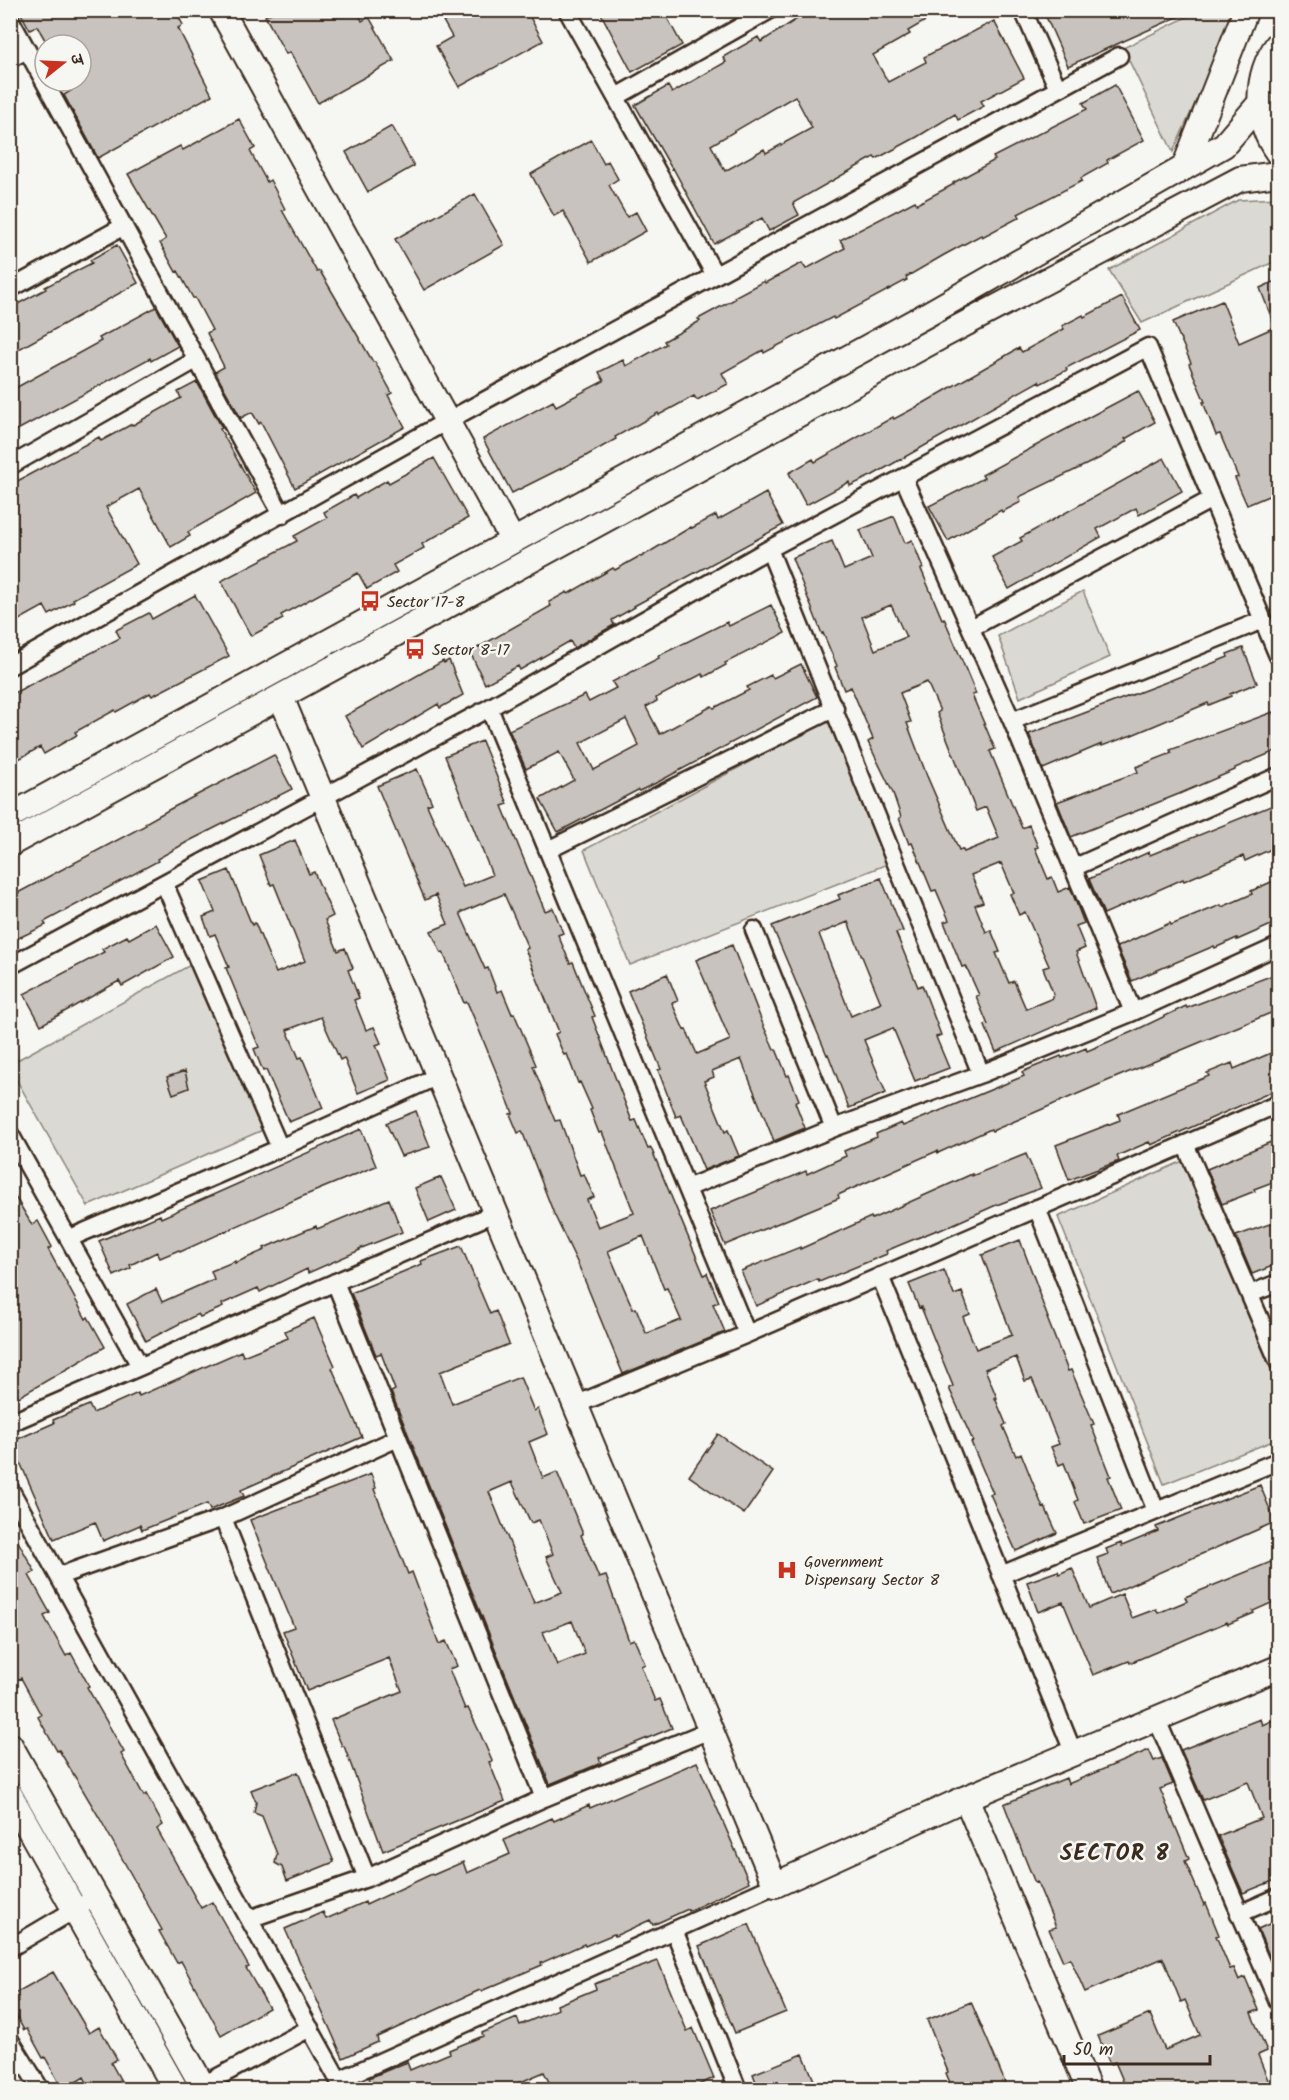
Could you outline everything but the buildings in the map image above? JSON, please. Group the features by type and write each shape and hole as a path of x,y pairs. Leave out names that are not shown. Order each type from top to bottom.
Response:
{"street":[{"path":"221,10 513,541"},
{"path":"567,10 715,275"},
{"path":"616,97 770,10"},
{"path":"1023,10 1058,89"},
{"path":"1184,168 1244,13"},
{"path":"10,19 282,515"},
{"path":"1278,44 1263,75 1260,104 1264,126 1278,153"},
{"path":"10,59 27,50"},
{"path":"10,666 447,421 1119,56"},
{"path":"10,816 928,314 1224,145 1260,104"},
{"path":"10,844 924,346 1240,179 1278,174"},
{"path":"10,289 124,226"},
{"path":"10,966 489,708 769,549 1148,347 1278,656"},
{"path":"10,466 196,360"},
{"path":"904,479 1012,720 1133,1011"},
{"path":"971,628 1212,499"},
{"path":"769,549 981,1074"},
{"path":"1012,720 1263,620"},
{"path":"281,697 774,1885"},
{"path":"489,708 747,1334"},
{"path":"548,850 835,708"},
{"path":"1073,867 1278,776"},
{"path":"164,884 280,1148"},
{"path":"754,930 834,1128"},
{"path":"687,1188 834,1128 981,1074 1133,1011 1278,946"},
{"path":"70,1238 280,1148 438,1076"},
{"path":"575,1405 747,1334 1278,1104"},
{"path":"10,1134 140,1366"},
{"path":"1185,1144 1278,1360"},
{"path":"1037,1208 1156,1510"},
{"path":"10,1423 495,1213"},
{"path":"880,1276 1074,1754"},
{"path":"335,1282 544,1798"},
{"path":"1250,1294 1278,1283"},
{"path":"59,1576 223,1518 398,1438"},
{"path":"1001,1575 1278,1461"},
{"path":"10,1489 342,2085 674,1930 966,1798 1278,1668"},
{"path":"223,1518 367,1878"},
{"path":"1157,1720 1278,2002"},
{"path":"249,1918 367,1878 544,1798 710,1730"},
{"path":"10,1745 204,2087 310,2028"},
{"path":"10,1795 176,2090"},
{"path":"966,1798 1089,2090"},
{"path":"10,1948 96,1897"},
{"path":"1239,1914 1278,1897"},
{"path":"674,1930 736,2089"},
{"path":"10,2040 41,2090"}],"shaded area":[{"path":"1199,11 1229,11 1233,19 1173,152 1123,48"},
{"path":"1278,198 1278,260 1142,323 1109,270 1238,200"},
{"path":"1083,591 1110,657 1020,698 998,636"},
{"path":"830,719 890,863 630,965 584,850"},
{"path":"192,964 265,1129 88,1206 11,1070 10,1064"},
{"path":"1185,1160 1278,1387 1278,1439 1164,1484 1058,1217"}],"place":[{"name":"Sector 17-8","path":"370,601"},
{"name":"Sector 8-17","path":"415,649"},
{"name":"Government Dispensary Sector 8","path":"787,1570"}],"district":[{"name":"SECTOR 8","path":"1115,1852"}]}
